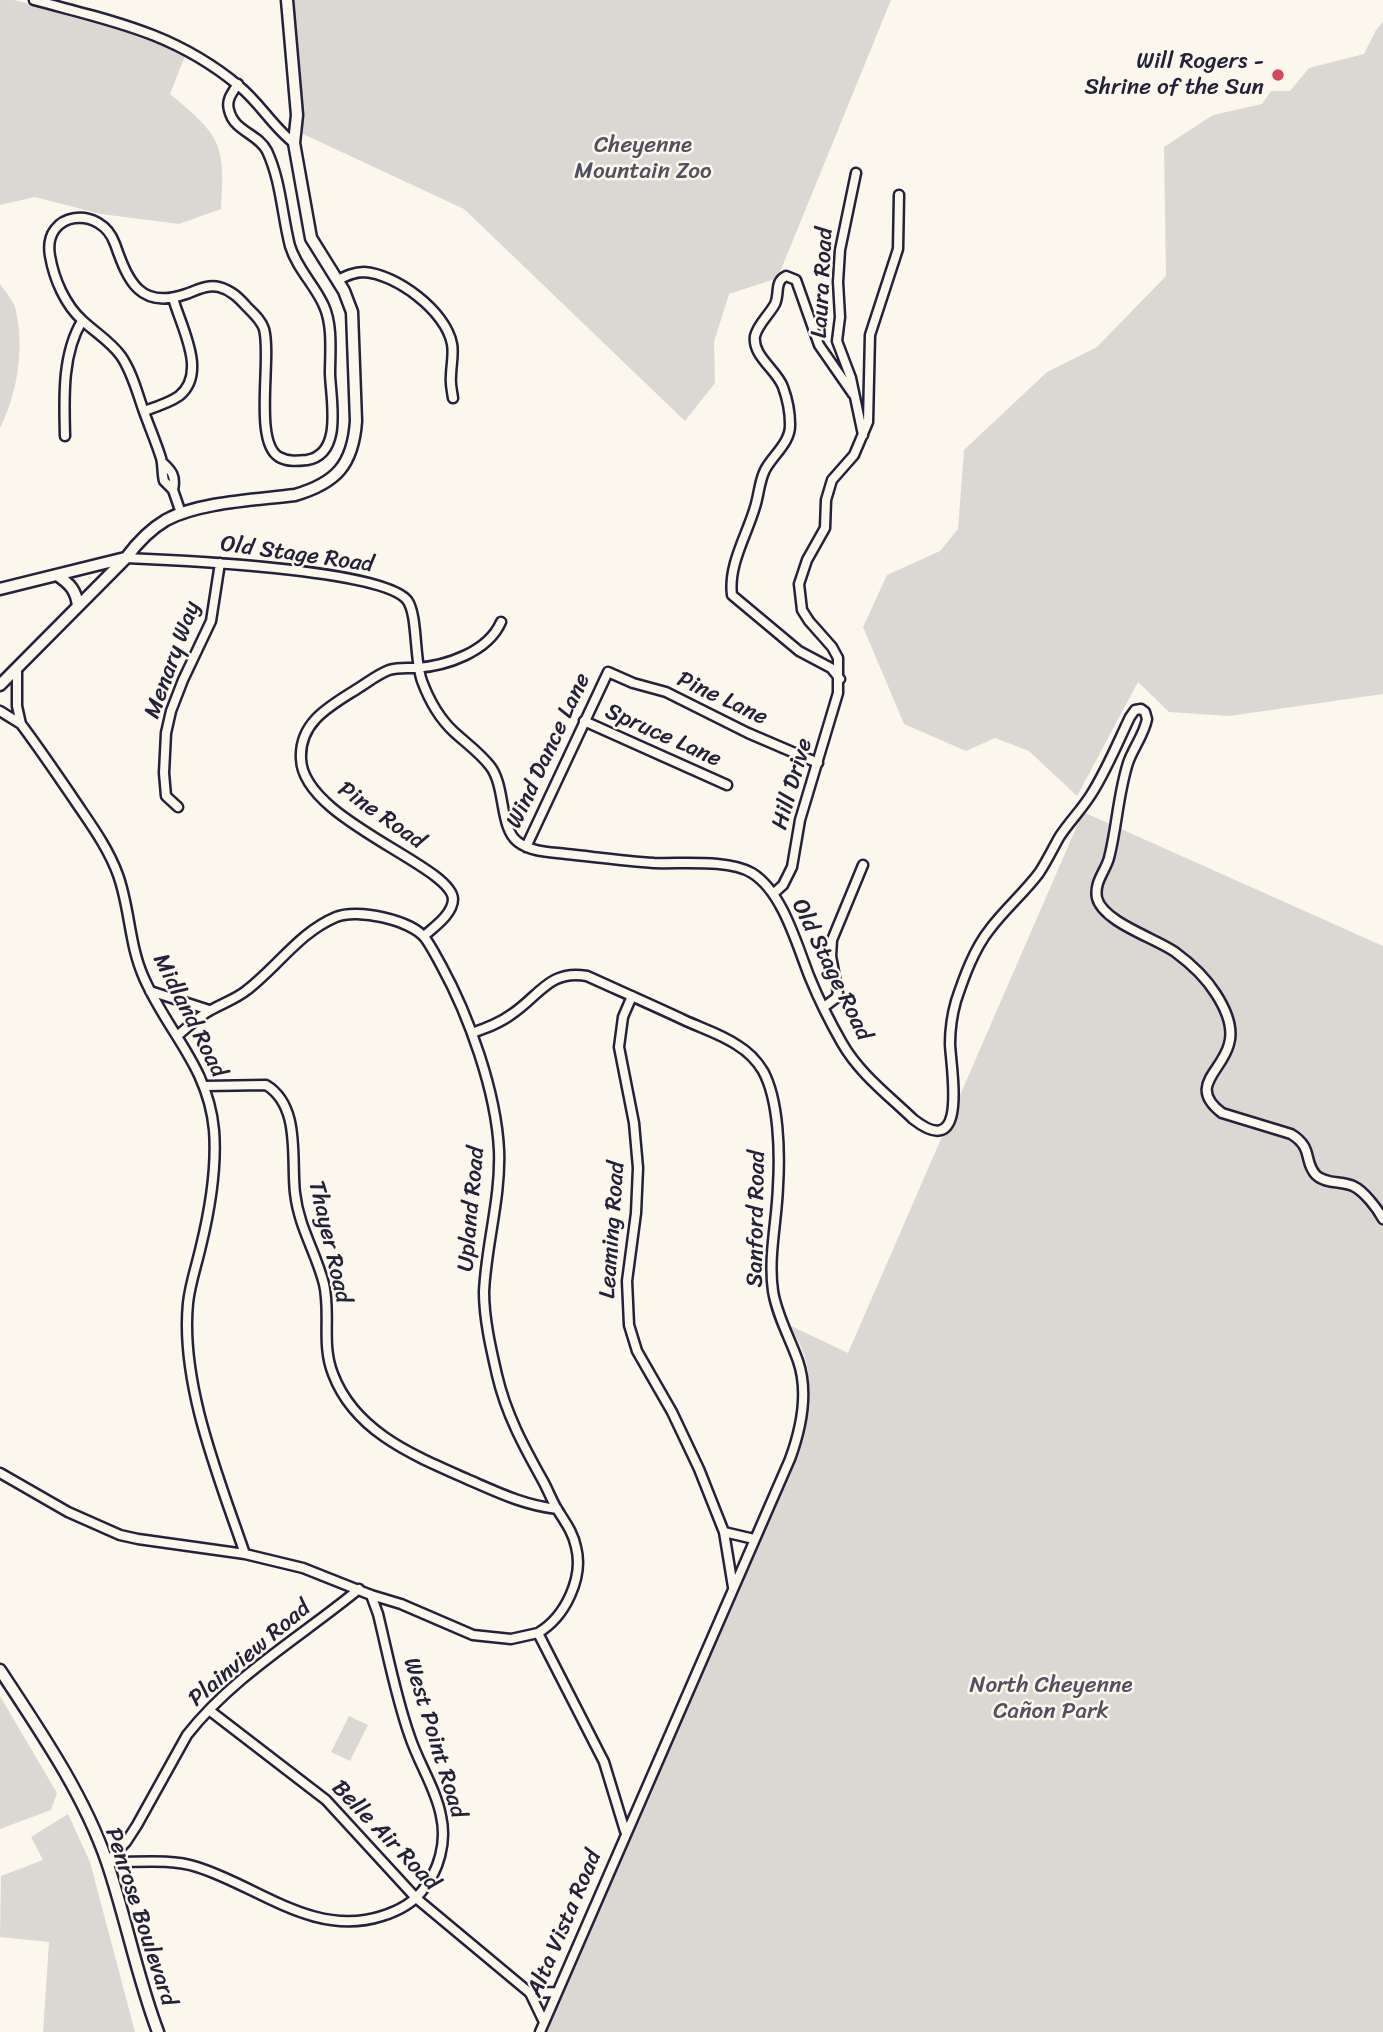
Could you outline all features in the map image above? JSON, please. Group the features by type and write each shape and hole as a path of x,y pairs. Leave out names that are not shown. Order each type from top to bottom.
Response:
{"street":[{"path":"34,0 157,35 196,55 248,94 280,133 294,143"},
{"path":"0,685 152,530 181,513 295,495 318,488 341,469 352,448 356,421 352,313 349,300 311,238 294,143 297,115 286,0"},
{"path":"181,513 173,490 175,479 162,461 123,358 110,343 82,321 65,298 50,257 50,238 55,229 70,219 88,219 104,225 110,231 129,280 149,297 173,299 206,286 221,287 237,297 257,317 265,333 267,442 277,456 293,461 309,459 323,453 328,446 332,427 328,317 320,298 294,256 281,197 266,150 256,137 239,128 229,112 229,96 237,85"},
{"name":"Laura Road","path":"856,173 840,250 840,317 837,341 851,378 863,435"},
{"path":"840,678 838,658 832,647 802,610 799,584 807,560 825,528 832,480 855,455 867,422 870,335 898,249 899,195"},
{"path":"338,280 355,272 374,274 402,286 428,305 445,327 452,344 450,380 453,398"},
{"path":"840,678 831,668 799,651 732,595 731,587 739,552 756,505 761,479 791,428 783,387 777,374 762,357 754,339 757,329 777,298 781,279 791,276 796,280 819,345 853,394"},
{"path":"144,411 177,397 192,377 192,358 173,299"},
{"path":"65,436 69,355 74,335 82,321"},
{"path":"0,589 125,558"},
{"name":"Old Stage Road","path":"125,558 289,570 390,588 405,598 410,604 417,668 432,704 493,769 502,791 514,839 526,847 622,860 723,865 751,872 773,894 841,1042 867,1075 922,1126 937,1130 945,1129 953,1114 952,1020 967,972 986,934 1030,884 1061,834 1090,797 1130,717 1135,710 1141,709 1147,719 1129,761 1109,858 1099,879 1097,898 1101,906 1118,921 1164,945 1188,963 1214,991 1223,1006 1229,1023 1229,1046 1209,1077 1206,1087 1215,1108 1222,1113 1291,1134 1299,1139 1305,1145 1314,1173 1318,1177 1359,1189 1383,1219"},
{"name":"Menary Way","path":"178,807 166,796 166,733 176,698 211,621 220,563"},
{"path":"57,575 70,584 77,594 78,606"},
{"name":"Pine Road","path":"424,936 449,911 453,900 448,888 439,879 331,807 308,780 300,758 309,725 328,707 386,671 401,667 417,668 467,654 490,639 501,622"},
{"name":"Midland Road","path":"17,668 17,706 21,724 78,805 111,859 120,879 138,961 150,991 205,1086 214,1130 215,1164 204,1234 188,1299 188,1341 206,1440 245,1554"},
{"name":"Wind Dance Lane","path":"526,847 608,672"},
{"name":"Pine Lane","path":"608,672 633,683 666,692 818,764"},
{"name":"Hill Drive","path":"773,894 783,885 792,867 800,820 836,702 840,678"},
{"name":"Midland Road","path":"0,711 21,724"},
{"name":"Spruce Lane","path":"584,721 727,785"},
{"path":"824,1007 836,998 838,993 831,956 832,940 863,865"},
{"path":"177,1036 209,1010 231,1002 247,991 302,938 337,916 350,913 373,915 406,926 424,936"},
{"name":"Upland Road","path":"424,936 447,976 472,1034 484,1069 499,1152 484,1290 492,1354 510,1419 557,1509 572,1531 578,1556 574,1584 564,1607 547,1628 538,1633"},
{"name":"Sanford Road","path":"472,1034 510,1016 558,977 569,974 587,976 735,1044 762,1069 771,1093 779,1175 772,1261 773,1289 779,1314 799,1363 803,1410 798,1438 625,1831"},
{"path":"150,991 209,1010"},
{"name":"Leaming Road","path":"632,996 623,1017 619,1046 634,1123 637,1157 637,1203 627,1280 629,1325 638,1350 699,1469 724,1532 733,1587"},
{"name":"Thayer Road","path":"205,1086 266,1085 275,1090 285,1106 294,1153 295,1192 300,1223 323,1280 326,1296 328,1360 337,1385 357,1414 390,1442 422,1459 532,1506 557,1509"},
{"path":"0,1473 62,1509 106,1530 138,1539 245,1554 315,1572 401,1604 473,1635 511,1639 538,1633 604,1762 625,1831"},
{"path":"724,1532 754,1539"},
{"name":"Plainview Road","path":"107,1862 126,1842 187,1735 209,1710 234,1687 359,1589"},
{"name":"West Point Road","path":"107,1862 196,1866 288,1908 339,1921 374,1919 401,1909 416,1898 425,1888 438,1861 443,1840 441,1816 437,1799 409,1736 371,1595"},
{"name":"Penrose Boulevard","path":"0,1671 57,1759 107,1862 135,1965 158,2032"},
{"name":"Belle Air Road","path":"209,1710 326,1800 416,1898 530,1993 544,2022"},
{"name":"Alta Vista Road","path":"540,2032 625,1831"},
{"path":"530,1993 556,1992"}],"green space":[{"path":"0,0 14,0 101,23 185,56 170,94 200,120 216,142 222,169 221,209 179,224 101,214 35,197 0,205"},
{"name":"Cheyenne Mountain Zoo","path":"293,0 891,0 780,272 775,279 729,294 714,342 715,383 685,421 464,209 303,134"},
{"path":"1383,22 1383,694 1229,716 1169,712 1138,682 1077,796 1029,751 995,738 966,751 904,724 863,627 887,575 940,551 958,529 964,450 1047,372 1097,347 1166,276 1164,147 1213,115 1262,104 1271,91 1290,91 1309,68 1364,54"},
{"path":"0,284 15,307 19,353 15,384 0,428"},
{"name":"North Cheyenne Cañon Park","path":"1083,812 1383,946 1383,2032 546,2032 802,1444 808,1411 807,1366 803,1351 789,1325 848,1353"},
{"path":"0,1696 57,1793 51,1810 0,1829"},
{"path":"349,1716 368,1725 350,1761 331,1752"},
{"path":"68,1814 90,1862 135,2032 43,2032 49,1942 0,1937 1,1876 43,1860 31,1837"}],"place":[{"name":"Will Rogers - Shrine of the Sun","path":"1278,75"}]}
